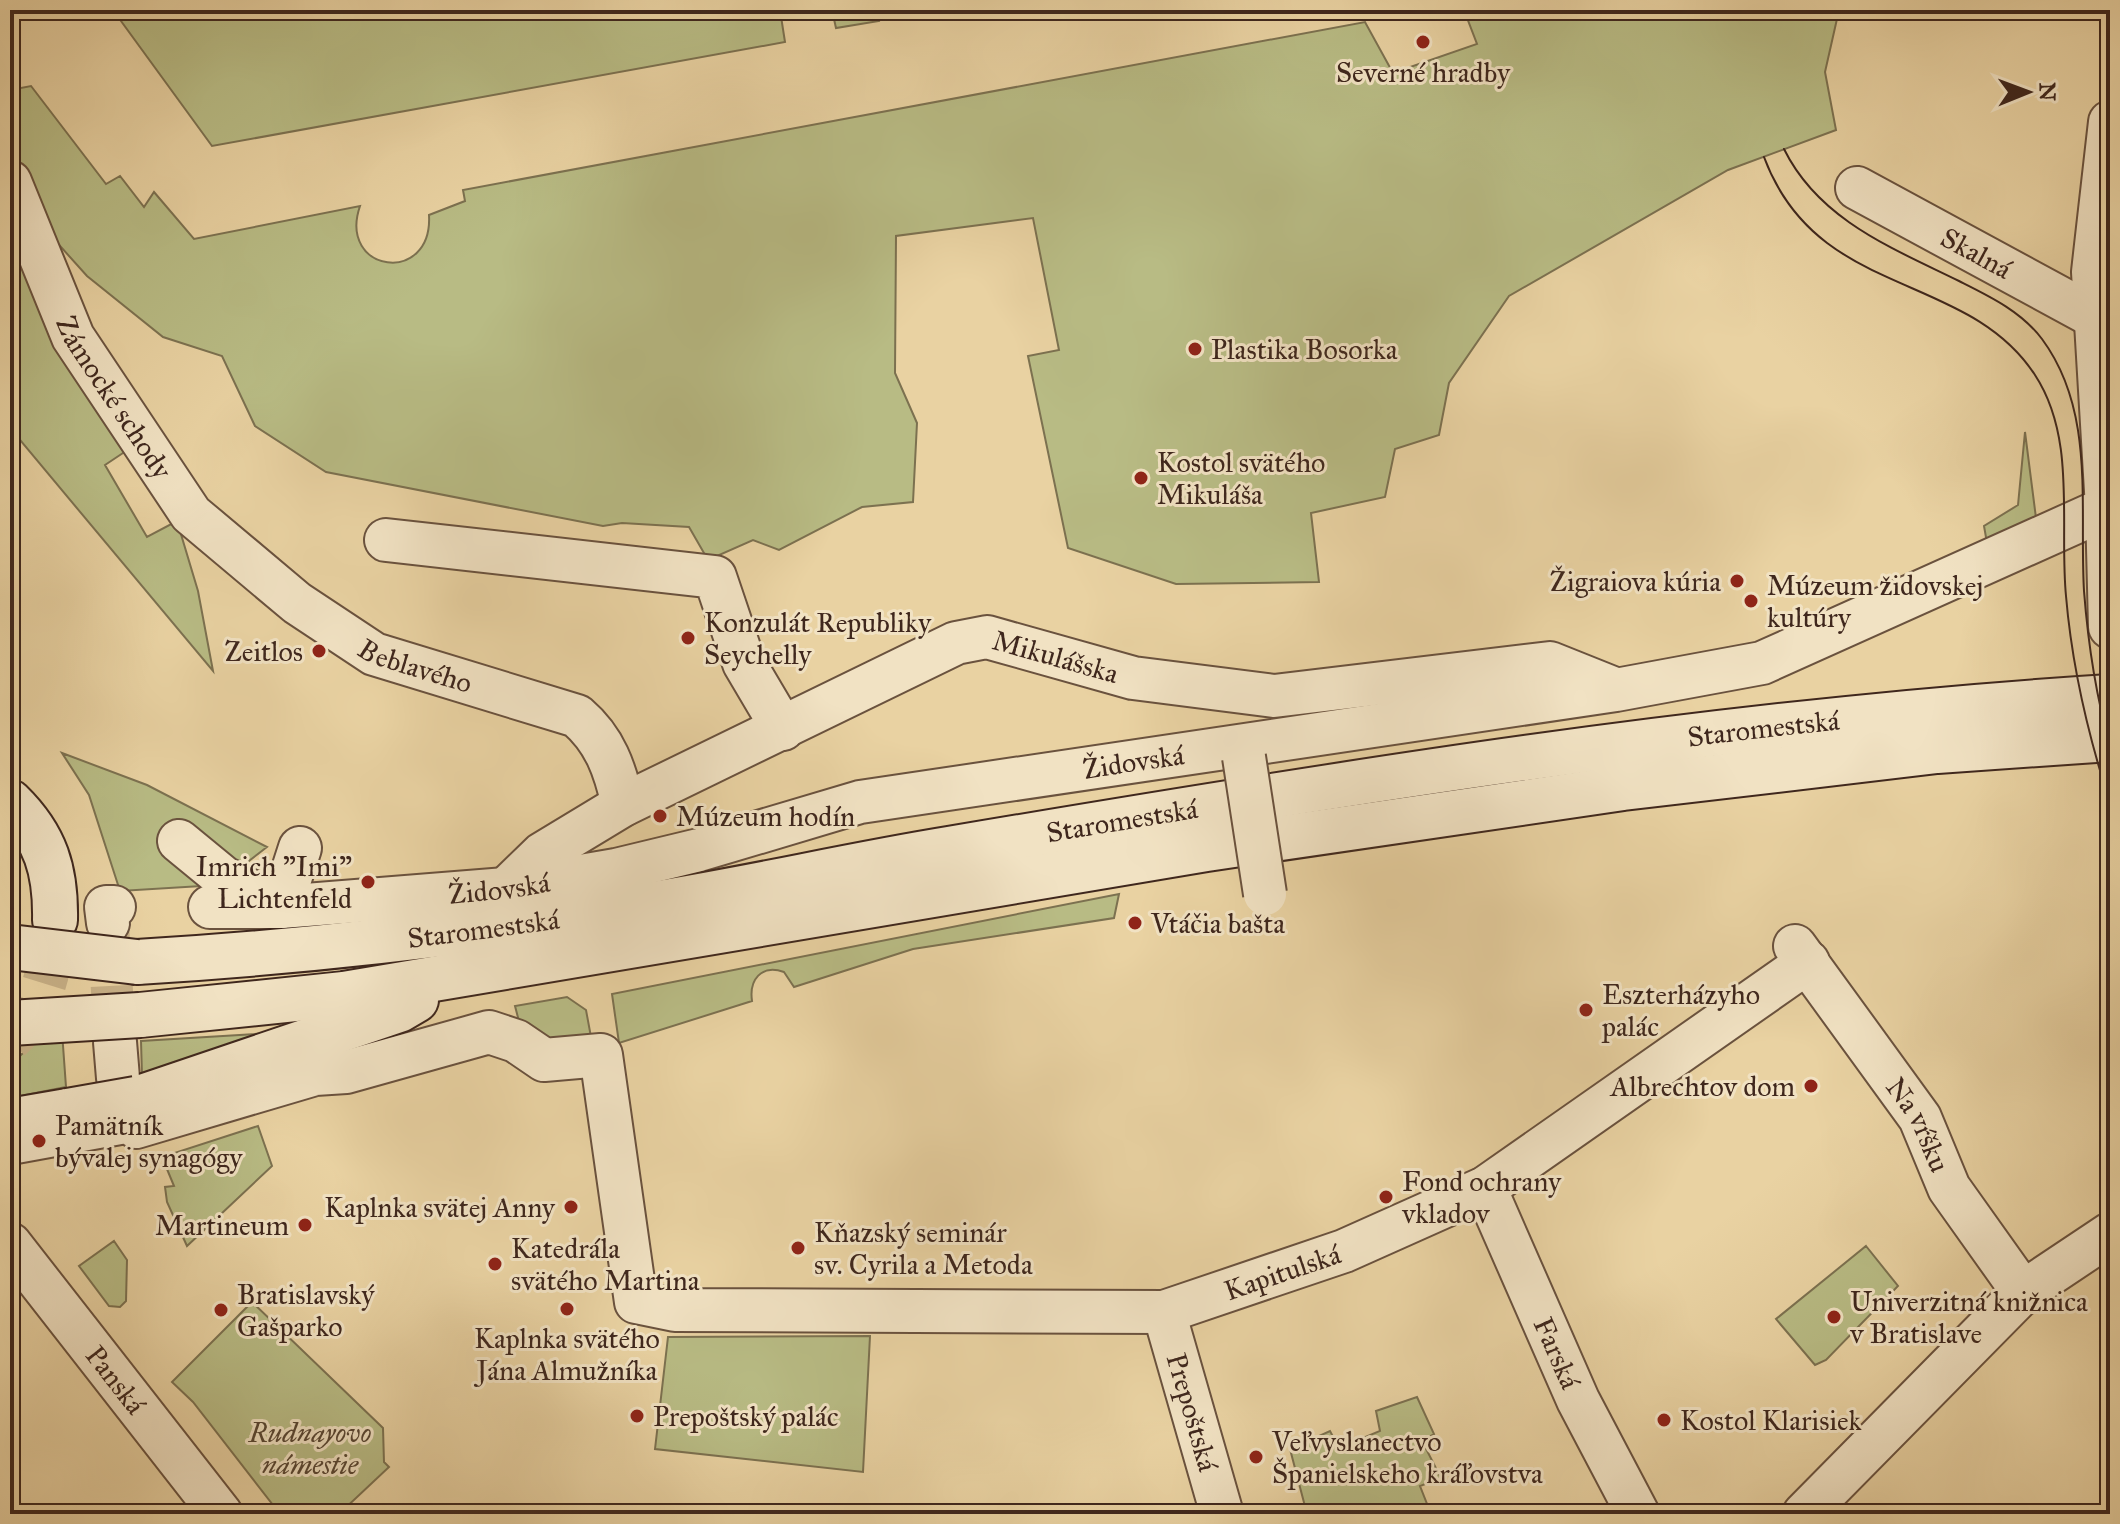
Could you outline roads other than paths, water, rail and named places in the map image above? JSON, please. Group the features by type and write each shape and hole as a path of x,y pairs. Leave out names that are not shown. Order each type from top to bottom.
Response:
{"main road":[{"name":"Staromestská","path":"137,962 293,953 636,907 1002,840 1619,746 1791,724 2097,694"},
{"name":"Staromestská","path":"127,1058 344,994 961,889 1360,825 1799,766 2110,739"},
{"path":"10,802 33,826 51,860 55,920"},
{"path":"10,947 137,962"},
{"path":"10,969 137,962"},
{"path":"10,1023 127,1058 399,1010 456,977"},
{"path":"10,1121 68,1111 127,1058"}],"street":[{"path":"2108,608 2094,512 2108,467 2095,317 2095,238 2110,122"},
{"name":"Zámocké schody","path":"10,182 73,337 191,514"},
{"name":"Skalná","path":"1857,188 2095,317"},
{"name":"Židovská","path":"210,907 281,907 506,889 616,870 699,850 860,802 1244,750 1616,690 1762,663 2094,512"},
{"name":"Beblavého","path":"191,514 297,603 374,654 409,668 577,716 598,734 617,775 623,805"},
{"path":"386,540 715,577 744,663 783,729"},
{"name":"Mikulášska","path":"506,889 542,854 623,805 956,643 987,637 1133,678 1274,696 1550,663 1616,690"},
{"path":"1244,750 1265,894"},
{"path":"179,841 224,878 281,907 300,848"},
{"name":"Kapitulská","path":"10,1143 136,1120 136,1127 315,1074 346,1072 489,1032 516,1041 544,1060 601,1055 636,1302 675,1310 1164,1312 1344,1251 1485,1188 1801,954"},
{"name":"Na vŕšku","path":"1801,954 1920,1118 1949,1188 2023,1292"},
{"name":"Farská","path":"1485,1188 1578,1400 1638,1514"},
{"name":"Panská","path":"10,1244 221,1514"},
{"path":"1804,1514 2023,1292 2105,1250"},
{"name":"Prepoštská","path":"1164,1312 1222,1514"}],"tunnel":[{"path":"10,1039 31,1014 44,985 55,920"},
{"path":"108,923 115,1042"}],"tram line":[{"path":"1784,149 1799,174 1837,213 1883,243 2004,305 2034,329 2059,367 2071,397 2078,428 2086,611 2090,650 2110,746"},
{"path":"1764,157 1788,203 1819,237 1855,261 1971,317 2006,341 2035,375 2057,426 2064,482 2064,568 2072,649 2088,726 2110,803"}],"place":[{"name":"Severné hradby","path":"1423,42"},
{"name":"Plastika Bosorka","path":"1195,349"},
{"name":"Kostol svätého Mikuláša","path":"1141,478"},
{"name":"Žigraiova kúria","path":"1737,581"},
{"name":"Múzeum židovskej kultúry","path":"1751,601"},
{"name":"Konzulát Republiky Seychelly","path":"688,638"},
{"name":"Zeitlos","path":"319,651"},
{"name":"Múzeum hodín","path":"660,816"},
{"name":"Imrich \"Imi\" Lichtenfeld","path":"368,882"},
{"name":"Vtáčia bašta","path":"1135,923"},
{"name":"Eszterházyho palác","path":"1586,1010"},
{"name":"Albrechtov dom","path":"1811,1086"},
{"name":"Pamätník bývalej synagógy","path":"39,1141"},
{"name":"Fond ochrany vkladov","path":"1386,1197"},
{"name":"Kaplnka svätej Anny","path":"571,1207"},
{"name":"Martineum","path":"305,1225"},
{"name":"Kňazský seminár sv. Cyrila a Metoda","path":"798,1248"},
{"name":"Katedrála svätého Martina","path":"495,1264"},
{"name":"Kaplnka svätého Jána Almužníka","path":"567,1309"},
{"name":"Bratislavský Gašparko","path":"221,1310"},
{"name":"Univerzitná knižnica v Bratislave","path":"1834,1317"},
{"name":"Prepoštský palác","path":"637,1416"},
{"name":"Kostol Klarisiek","path":"1664,1420"},
{"name":"Veľvyslanectvo Španielskeho kráľovstva","path":"1256,1457"}],"park label":[{"name":"Rudnayovo námestie","path":"310,1448"}]}
